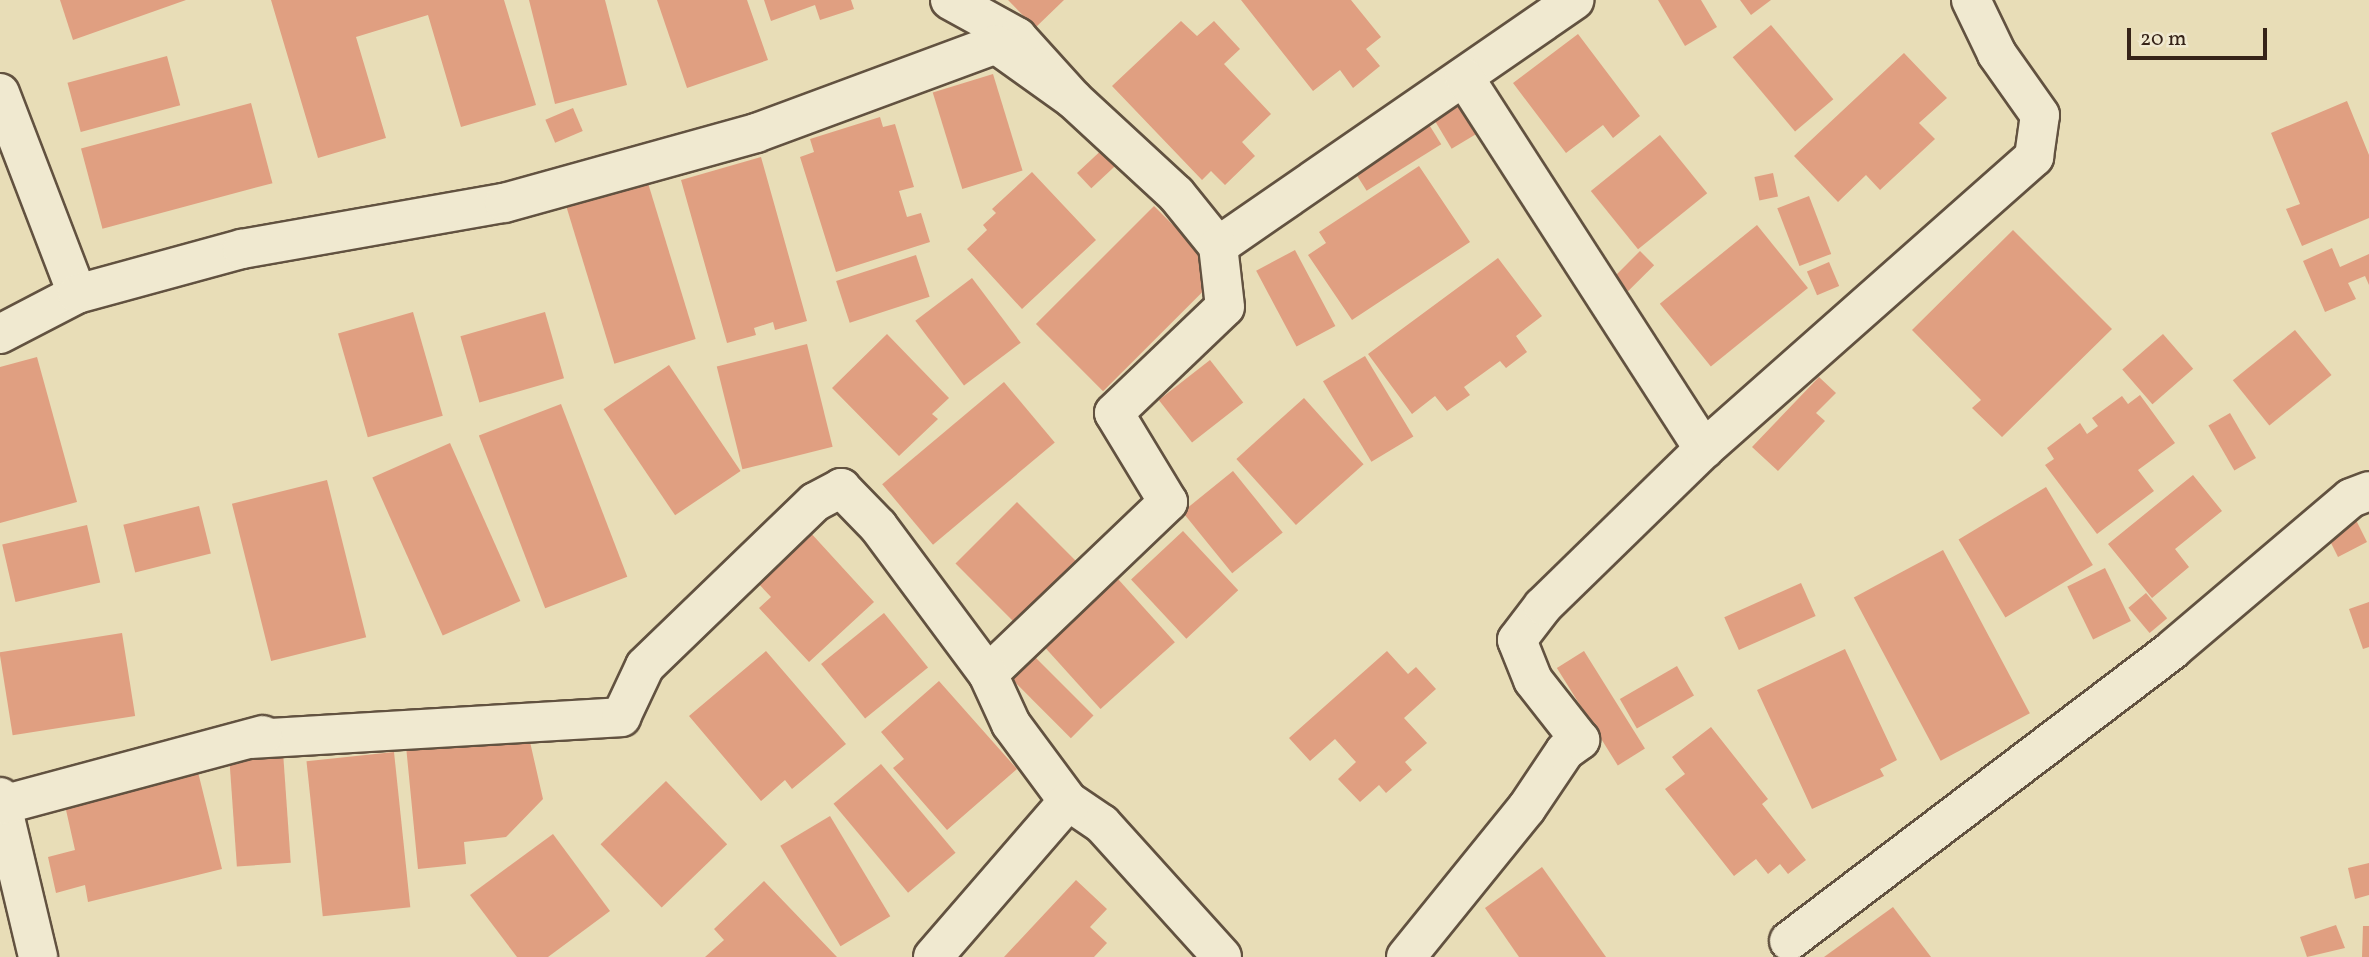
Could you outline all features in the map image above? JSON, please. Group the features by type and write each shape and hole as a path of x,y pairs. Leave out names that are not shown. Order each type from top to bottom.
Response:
{"street":[{"path":"950,0 1017,37 1073,99 1176,194 1218,246 1225,307 1114,413 1168,502 988,674"},
{"path":"1218,246 1574,0"},
{"path":"1406,957 1526,809 1565,751 1580,740 1533,680 1517,640 1543,606 1703,449 2034,157 2040,115 1997,54 1971,0"},
{"path":"0,334 77,295 242,249 503,203 755,133 996,44 1073,99"},
{"path":"1464,77 1703,449"},
{"path":"0,93 77,295"},
{"path":"38,957 1,801 258,737 621,717 645,666 815,502 841,488 878,526 988,674 1011,724 1068,801 1102,824 1222,957"},
{"path":"1789,941 2173,649 2351,498 2369,491"},
{"path":"933,957 1068,801"}],"building":[{"path":"60,0 186,0 73,40"},
{"path":"271,0 504,0 536,105 461,127 428,15 356,37 386,138 318,158"},
{"path":"529,0 605,0 627,85 555,104"},
{"path":"657,0 747,0 768,60 687,88"},
{"path":"764,0 851,0 854,9 820,20 815,5 771,21"},
{"path":"1008,0 1064,0 1035,28"},
{"path":"1241,0 1351,0 1381,37 1366,49 1380,66 1353,88 1340,70 1313,91"},
{"path":"1658,0 1701,0 1717,27 1685,46"},
{"path":"1740,0 1771,0 1751,15"},
{"path":"1181,21 1197,36 1214,21 1240,49 1224,64 1271,114 1242,142 1255,156 1225,185 1211,171 1202,180 1112,86"},
{"path":"1771,25 1833,99 1795,131 1733,57"},
{"path":"1578,34 1640,116 1613,138 1603,125 1566,153 1513,83"},
{"path":"1904,53 1947,98 1919,123 1935,139 1880,190 1866,175 1838,202 1794,156"},
{"path":"167,56 180,105 81,132 68,83"},
{"path":"993,74 1023,171 962,189 933,92"},
{"path":"1459,93 1482,131 1452,149 1429,111"},
{"path":"2347,101 2369,155 2369,218 2302,246 2286,209 2300,204 2271,133"},
{"path":"251,103 272,183 102,229 81,149"},
{"path":"573,108 583,131 555,143 545,120"},
{"path":"880,117 883,127 895,124 914,187 899,191 907,217 921,213 930,242 836,272 800,157 814,152 810,139"},
{"path":"1428,123 1441,144 1367,191 1353,170"},
{"path":"1660,135 1707,193 1638,249 1591,191"},
{"path":"1107,145 1121,160 1091,188 1077,173"},
{"path":"761,157 807,321 775,330 773,322 754,328 756,335 727,343 681,180"},
{"path":"1419,166 1470,242 1352,320 1308,255 1326,243 1319,232"},
{"path":"1032,172 1096,240 1022,309 967,249 987,230 983,225 996,213 992,209"},
{"path":"1773,173 1778,196 1759,200 1754,177"},
{"path":"648,183 696,339 614,364 567,208"},
{"path":"1809,196 1831,254 1799,266 1777,208"},
{"path":"1154,206 1221,273 1103,391 1036,324"},
{"path":"1757,225 1808,288 1711,367 1660,304"},
{"path":"2013,230 2112,329 2002,437 1972,408 1981,400 1912,330"},
{"path":"2332,248 2340,267 2369,254 2369,285 2365,276 2348,283 2356,299 2325,312 2303,261"},
{"path":"1295,250 1335,326 1297,347 1256,271"},
{"path":"1640,251 1654,265 1628,291 1614,277"},
{"path":"916,255 930,297 850,323 836,281"},
{"path":"1498,258 1542,316 1516,336 1527,352 1506,368 1500,361 1464,387 1470,395 1447,411 1435,396 1412,414 1368,354"},
{"path":"1829,262 1839,286 1817,295 1807,271"},
{"path":"972,278 1021,343 964,385 915,321"},
{"path":"413,312 443,416 368,437 338,333"},
{"path":"545,312 564,378 479,403 460,336"},
{"path":"2295,330 2332,375 2269,425 2233,380"},
{"path":"887,334 949,398 932,414 938,419 899,456 832,388"},
{"path":"2163,334 2193,369 2152,404 2122,369"},
{"path":"807,344 833,447 742,469 717,366"},
{"path":"1365,356 1413,437 1371,462 1323,381"},
{"path":"37,357 77,502 0,523 0,367"},
{"path":"1210,360 1243,403 1192,443 1159,400"},
{"path":"669,365 741,471 675,515 604,409"},
{"path":"1819,377 1836,393 1816,413 1825,421 1778,471 1752,447"},
{"path":"1004,382 1055,443 933,545 882,484"},
{"path":"2140,395 2175,443 2138,470 2154,491 2097,534 2045,465 2054,459 2047,448 2080,423 2087,434 2098,426 2092,418 2122,396 2128,404"},
{"path":"1304,398 1364,464 1296,525 1236,459"},
{"path":"561,404 627,577 545,608 479,436"},
{"path":"2230,413 2256,458 2234,471 2208,426"},
{"path":"450,443 520,601 443,636 372,478"},
{"path":"1233,471 1283,532 1232,573 1182,512"},
{"path":"2193,475 2222,511 2175,549 2189,567 2152,598 2108,544"},
{"path":"327,480 366,637 271,661 232,504"},
{"path":"2046,487 2093,565 2005,618 1959,540"},
{"path":"1017,502 1076,561 1014,622 955,564"},
{"path":"199,506 211,554 135,572 123,525"},
{"path":"2352,512 2367,542 2338,557 2329,539 2343,531 2337,520"},
{"path":"87,525 100,582 16,602 2,545"},
{"path":"809,531 874,602 809,662 759,608 771,597 755,580"},
{"path":"1183,531 1238,590 1186,639 1131,579"},
{"path":"1943,550 2030,713 1941,761 1854,597"},
{"path":"2105,568 2131,621 2093,639 2067,586"},
{"path":"1118,579 1175,642 1101,709 1044,646"},
{"path":"1801,583 1816,616 1739,650 1724,617"},
{"path":"2146,593 2167,618 2150,633 2128,608"},
{"path":"2369,602 2369,647 2363,649 2349,609"},
{"path":"884,613 928,667 865,718 821,664"},
{"path":"122,633 135,716 13,735 0,652"},
{"path":"1845,649 1897,760 1880,769 1884,776 1812,809 1757,690"},
{"path":"766,651 846,744 792,789 785,780 761,801 689,716"},
{"path":"1387,651 1408,674 1416,667 1436,689 1404,718 1427,743 1405,762 1412,770 1386,793 1379,785 1360,802 1338,779 1356,762 1335,739 1310,761 1289,738"},
{"path":"1584,651 1645,749 1618,765 1557,668"},
{"path":"1032,654 1094,716 1071,738 1009,677"},
{"path":"1677,666 1694,695 1637,728 1620,699"},
{"path":"939,681 1017,769 947,830 893,768 904,759 881,732"},
{"path":"1711,727 1768,799 1762,804 1806,860 1788,874 1780,864 1768,874 1756,859 1734,876 1665,789 1685,774 1672,757"},
{"path":"528,733 543,799 506,837 464,842 466,864 418,869 406,746"},
{"path":"283,752 291,863 237,866 229,756"},
{"path":"394,752 410,907 323,916 306,761"},
{"path":"881,764 956,853 908,893 834,804"},
{"path":"197,768 222,869 88,902 85,885 56,893 48,857 75,850 64,801"},
{"path":"666,781 727,844 662,908 601,844"},
{"path":"830,816 890,916 841,946 780,846"},
{"path":"553,834 610,911 548,957 517,957 470,895"},
{"path":"2369,863 2369,895 2355,899 2348,868"},
{"path":"1542,867 1606,957 1519,957 1485,908"},
{"path":"1076,880 1107,909 1090,927 1107,943 1094,957 1004,957"},
{"path":"764,881 837,957 705,957 724,940 714,929"},
{"path":"1893,907 1931,957 1824,957"},
{"path":"2336,925 2345,948 2307,957 2300,937"},
{"path":"2363,926 2369,926 2369,957 2362,957"}]}
